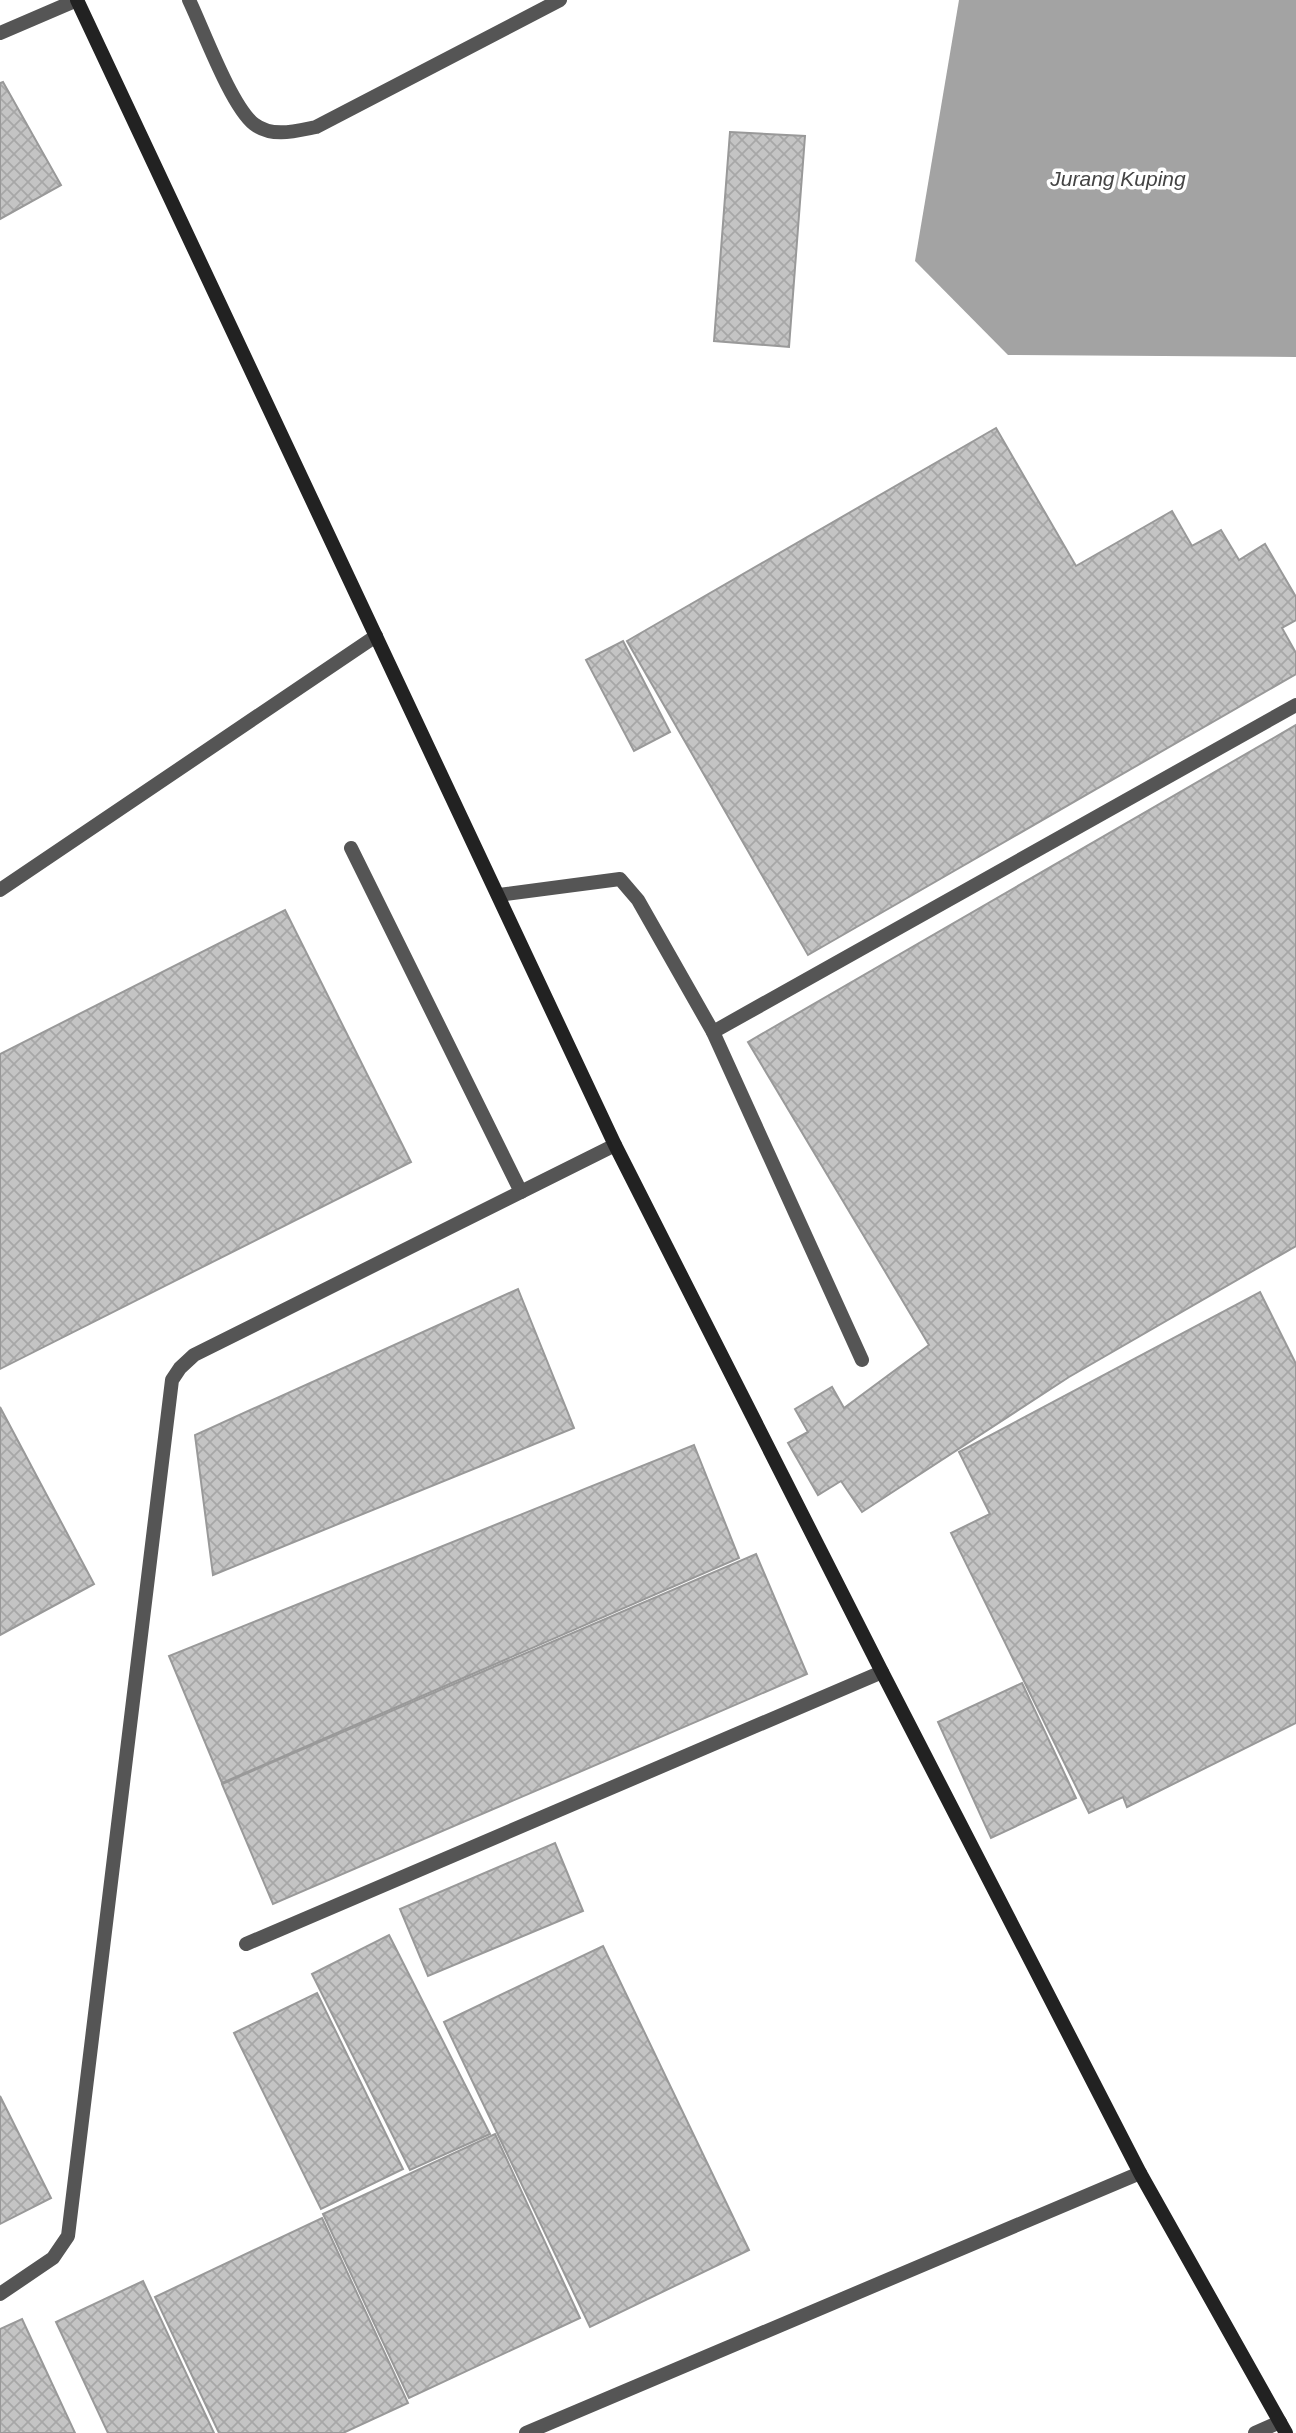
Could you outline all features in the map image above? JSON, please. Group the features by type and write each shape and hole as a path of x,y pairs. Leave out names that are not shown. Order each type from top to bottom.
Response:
{"street":[{"path":"0,33 77,0 615,1145 1140,2173 1283,2428 1255,2433"},
{"path":"189,0 237,102 254,125 282,134 316,127 561,0"},
{"path":"0,890 376,636"},
{"path":"713,1032 1296,705"},
{"path":"351,848 521,1192"},
{"path":"499,895 620,879 638,900 713,1032 862,1360"},
{"path":"0,2294 54,2258 68,2235 172,1380 194,1355 615,1145"},
{"path":"246,1944 882,1672"},
{"path":"526,2433 1140,2173"}],"water":[{"name":"Jurang Kuping","path":"959,0 1296,0 1296,357 1008,355 915,261"}],"building":[{"path":"3,82 61,185 0,219 0,83"},
{"path":"730,132 805,136 789,347 714,341"},
{"path":"996,428 1076,566 1172,511 1192,546 1221,530 1239,560 1265,544 1296,597 1296,620 1282,628 1296,653 1296,674 808,955 627,641"},
{"path":"623,641 670,732 634,751 586,660"},
{"path":"1296,725 1296,1246 1069,1377 862,1512 841,1481 818,1495 788,1443 808,1432 795,1409 832,1387 844,1408 929,1345 748,1042"},
{"path":"285,910 411,1162 0,1369 0,1054"},
{"path":"518,1289 574,1428 213,1575 195,1435"},
{"path":"1260,1292 1296,1364 1296,1723 1127,1807 1123,1797 1089,1813 951,1533 990,1514 959,1452"},
{"path":"0,1407 94,1584 0,1635"},
{"path":"694,1445 739,1558 222,1783 169,1656"},
{"path":"756,1554 807,1674 273,1904 222,1784"},
{"path":"1022,1683 1076,1798 991,1838 938,1722"},
{"path":"555,1843 583,1911 428,1976 400,1909"},
{"path":"389,1935 490,2134 410,2170 312,1974"},
{"path":"603,1946 749,2250 590,2327 444,2022"},
{"path":"317,1993 403,2169 321,2209 234,2033"},
{"path":"0,2096 51,2198 0,2224"},
{"path":"495,2134 580,2318 409,2398 323,2214"},
{"path":"322,2218 408,2403 343,2433 219,2433 155,2297"},
{"path":"143,2281 214,2433 108,2433 56,2322"},
{"path":"22,2319 75,2433 0,2433 0,2329"}]}
